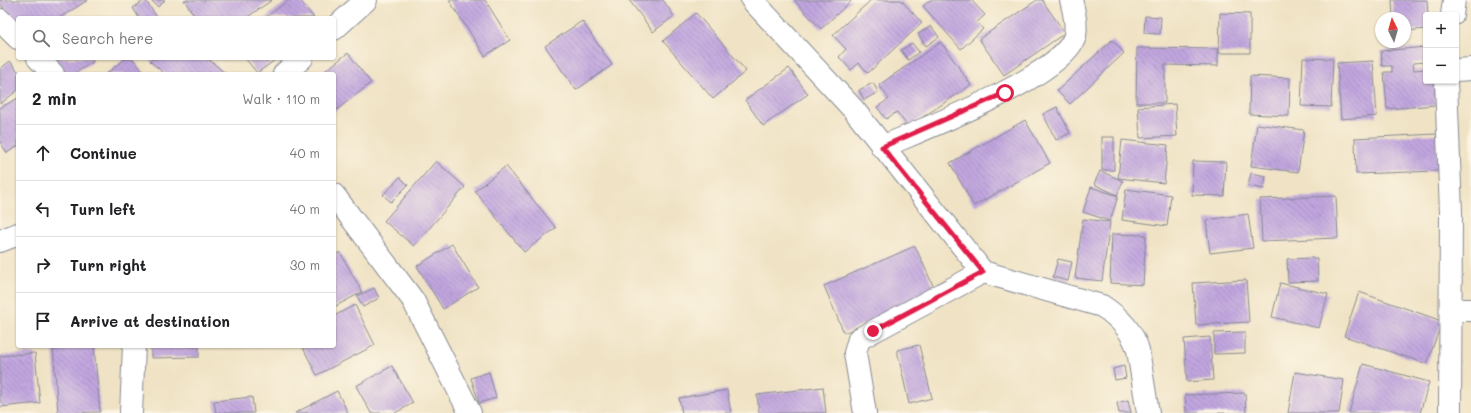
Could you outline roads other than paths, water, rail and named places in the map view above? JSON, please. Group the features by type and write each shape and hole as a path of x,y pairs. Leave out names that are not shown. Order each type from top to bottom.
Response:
{"street":[{"path":"752,0 854,110 983,272 1102,306 1117,316 1135,339 1148,413"},
{"path":"882,147 1005,93 1046,69 1064,54 1075,37 1075,17 1071,0"},
{"path":"1452,12 1454,0"},
{"path":"336,27 357,3"},
{"path":"0,20 16,36"},
{"path":"40,60 51,72"},
{"path":"286,72 300,60"},
{"path":"1459,70 1471,69"},
{"path":"1446,84 1451,213 1461,310 1450,413"},
{"path":"336,198 413,300 470,413"},
{"path":"0,241 16,235"},
{"path":"865,413 855,353 859,339 983,272"},
{"path":"131,413 134,348"}]}
